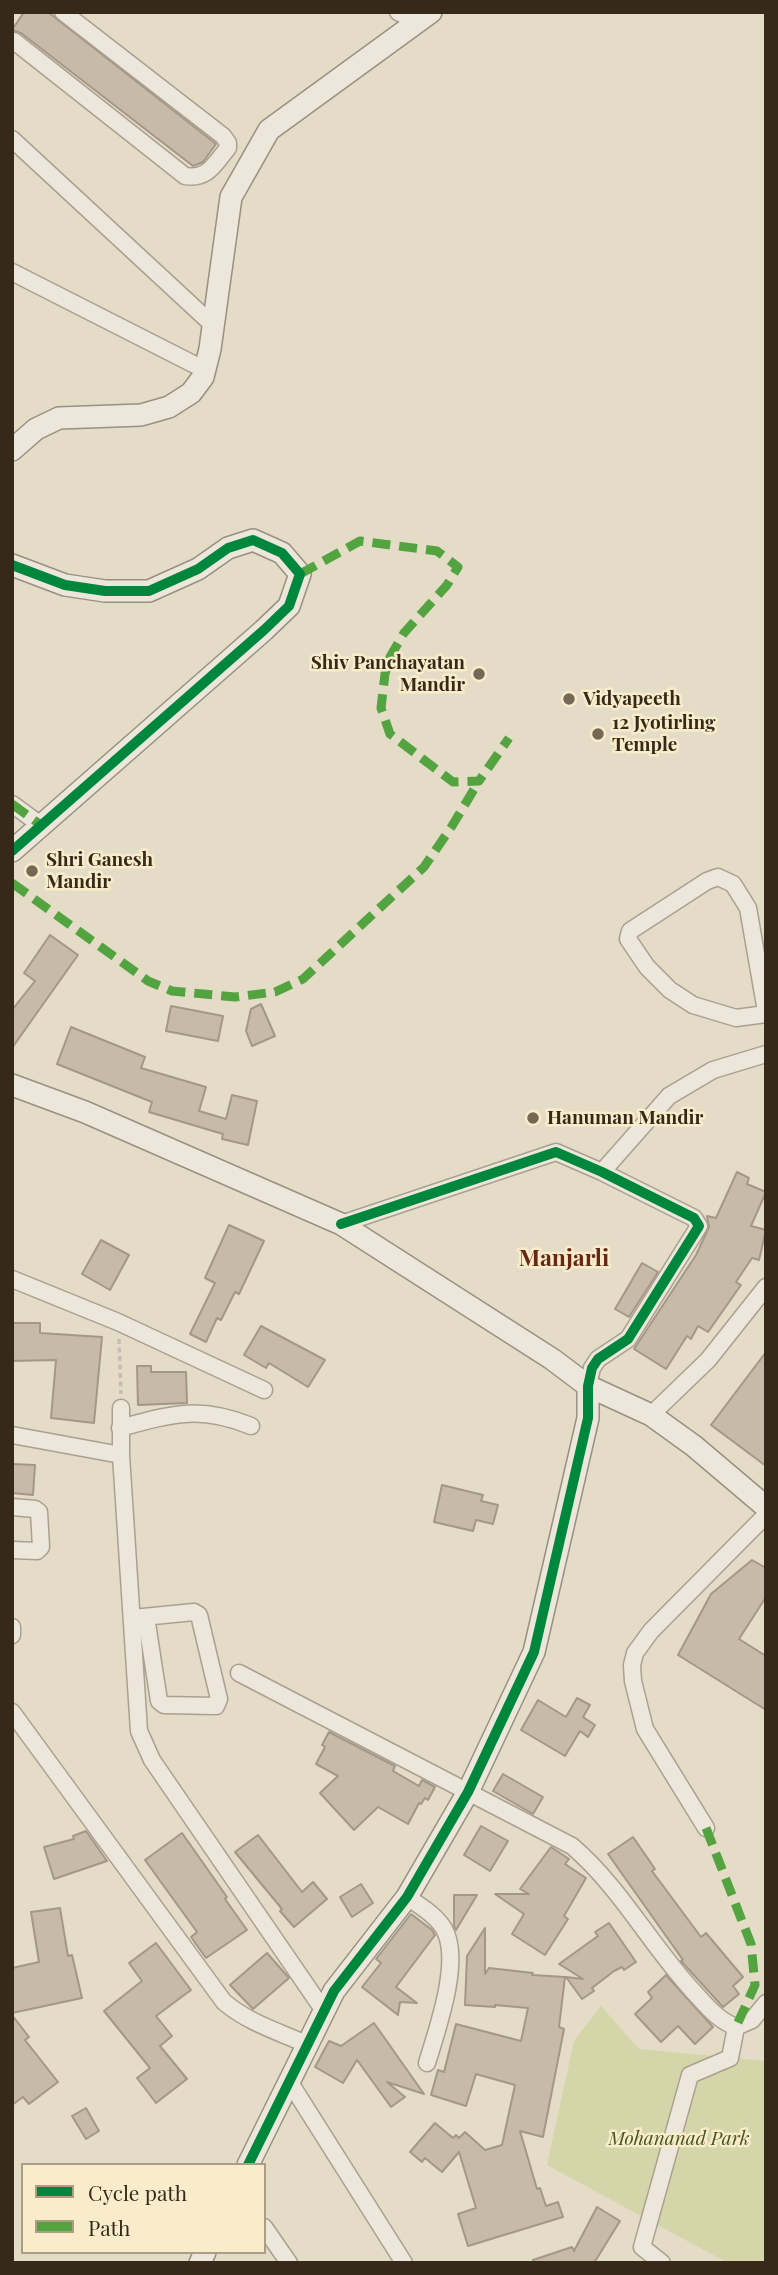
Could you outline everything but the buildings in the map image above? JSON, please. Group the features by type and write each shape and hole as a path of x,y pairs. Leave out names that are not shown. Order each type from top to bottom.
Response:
{"street":[{"path":"14,41 186,176 196,178 205,175 228,148 223,135 63,12"},
{"path":"398,12 424,17"},
{"path":"12,450 36,429 59,418 141,415 169,407 191,393 203,377 214,326 230,197 269,130 424,17"},
{"path":"12,139 214,326"},
{"path":"12,272 205,370"},
{"path":"12,565 65,585 105,591 149,591 198,569 229,548 253,540 282,553 300,574 289,606 12,851"},
{"path":"12,804 41,826"},
{"path":"718,877 733,884 748,908 766,1012 736,1018 693,1005 670,990 647,967 628,939 630,931 707,881 718,877"},
{"path":"602,1172 669,1096 713,1070 766,1054"},
{"path":"12,1085 97,1117 341,1224 589,1385 651,1415 694,1446 766,1507"},
{"path":"249,2163 334,1991 407,1897 468,1792 534,1651 588,1418 592,1368 598,1359 628,1339 699,1226 694,1218 556,1152 341,1224"},
{"path":"12,1279 118,1322 264,1390"},
{"path":"651,1415 708,1360 766,1287"},
{"path":"121,1408 121,1455 139,1617 139,1731 152,1760 324,2011"},
{"path":"120,1427 170,1414 205,1412 251,1426"},
{"path":"12,1435 121,1455"},
{"path":"12,1507 35,1509 39,1512 41,1547 37,1551 12,1550"},
{"path":"706,1828 645,1729 632,1665 635,1653 651,1631 766,1515"},
{"path":"194,1612 199,1615 219,1699 216,1706 164,1705 159,1701 139,1617 194,1612"},
{"path":"12,1627 12,1635"},
{"path":"239,1673 572,1846 592,1863 670,1966 719,2018 736,2027"},
{"path":"12,1712 224,2002 258,2025 306,2044"},
{"path":"407,1897 430,1912 449,1937 450,1960 446,1999 427,2063"},
{"path":"736,2027 751,2020 766,2003"},
{"path":"662,2263 642,2247 690,2074 730,2058 736,2027"},
{"path":"289,2081 404,2263"},
{"path":"266,2230 289,2263"}],"path":[{"path":"118,1322 121,1408"}],"green space":[{"name":"Mohananad Park","path":"601,2006 639,2049 766,2061 766,2263 728,2263 547,2165 574,2041"}],"marked path":[{"path":"300,574 360,541 437,551 458,567 447,585 404,633 390,657 381,708 390,734 453,782 479,781 509,738"},
{"path":"12,883 148,981 172,991 235,997 275,992 303,979 424,867 479,781"},
{"path":"12,804 42,826"},
{"path":"706,1828 751,1944 755,1985 736,2027"}],"cycle path":[{"path":"12,565 65,585 105,591 149,591 198,569 228,548 253,540 282,553 300,574 289,606 12,851"},
{"path":"249,2163 334,1991 407,1897 468,1792 534,1652 588,1418 588,1386 592,1368 598,1359 628,1339 699,1226 694,1218 556,1152 341,1224"}],"place":[{"name":"Shiv Panchayatan Mandir","path":"479,674"},
{"name":"Vidyapeeth","path":"569,699"},
{"name":"12 Jyotirling Temple","path":"598,734"},
{"name":"Shri Ganesh Mandir","path":"32,871"},
{"name":"Hanuman Mandir","path":"533,1118"}],"district":[{"name":"Manjarli","path":"564,1259"}]}
